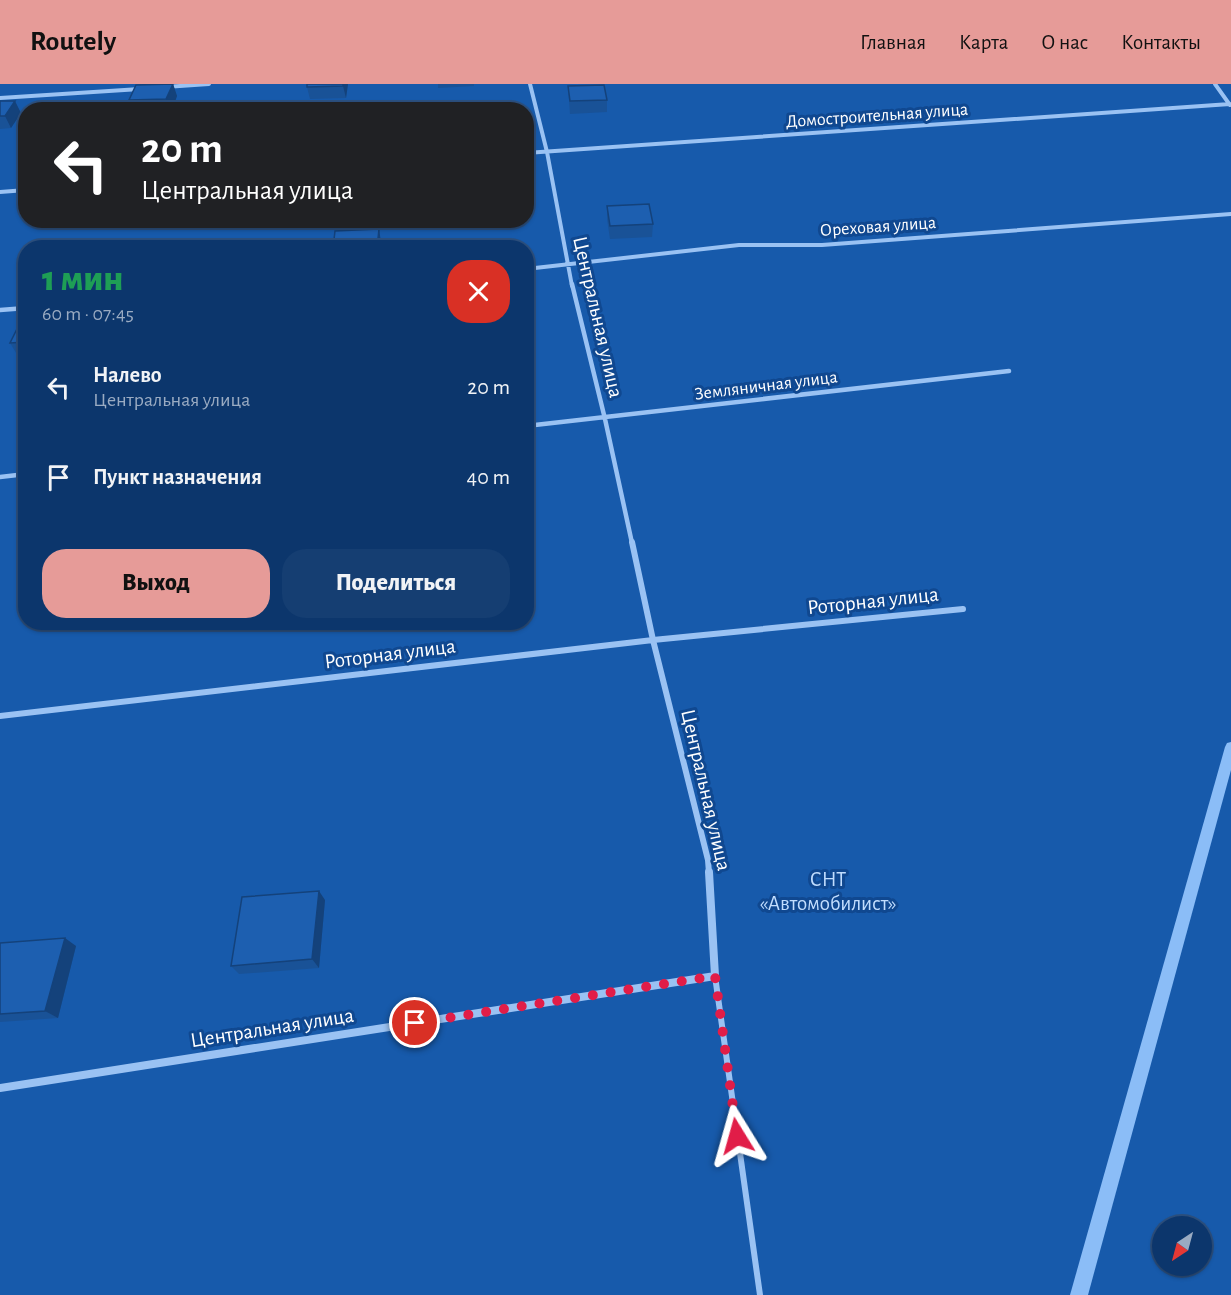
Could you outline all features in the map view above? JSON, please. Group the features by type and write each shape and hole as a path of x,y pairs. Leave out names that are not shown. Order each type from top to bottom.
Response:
{"street":[{"path":"162,87 209,84"},
{"name":"Центральная улица","path":"0,1088 715,976 708,860 653,639 567,266 547,152 530,84"},
{"path":"1215,84 1230,105"},
{"path":"0,98 151,88"},
{"name":"Домостроительная улица","path":"534,153 1230,105"},
{"path":"0,192 18,191"},
{"name":"Ореховая улица","path":"534,268 739,245 822,245 1231,214"},
{"path":"0,310 18,309"},
{"name":"Земляничная улица","path":"534,425 1009,371"},
{"path":"0,477 18,475"},
{"name":"Роторная улица","path":"0,716 653,639 963,609"}],"lane":[{"path":"715,976 760,1295"}],"green space":[{"name":"СНТ «Автомобилист»","path":"0,84 1231,84 1231,1295 0,1295"}],"building":[{"path":"173,84 166,99 129,100 136,85"},
{"path":"307,84 343,84 343,86 307,87"},
{"path":"604,85 607,100 570,101 568,86"},
{"path":"0,101 15,101 5,116 0,116"},
{"path":"649,204 653,224 610,226 607,206"},
{"path":"379,229 378,240 334,240 335,231"},
{"path":"18,327 18,342 10,343"},
{"path":"319,891 312,959 231,966 242,897"},
{"path":"65,938 45,1011 0,1014 0,943"}],"waterway":[{"path":"1079,1295 1231,747"}],"route":[{"path":"415,1023 715,976 737,1136"}]}
